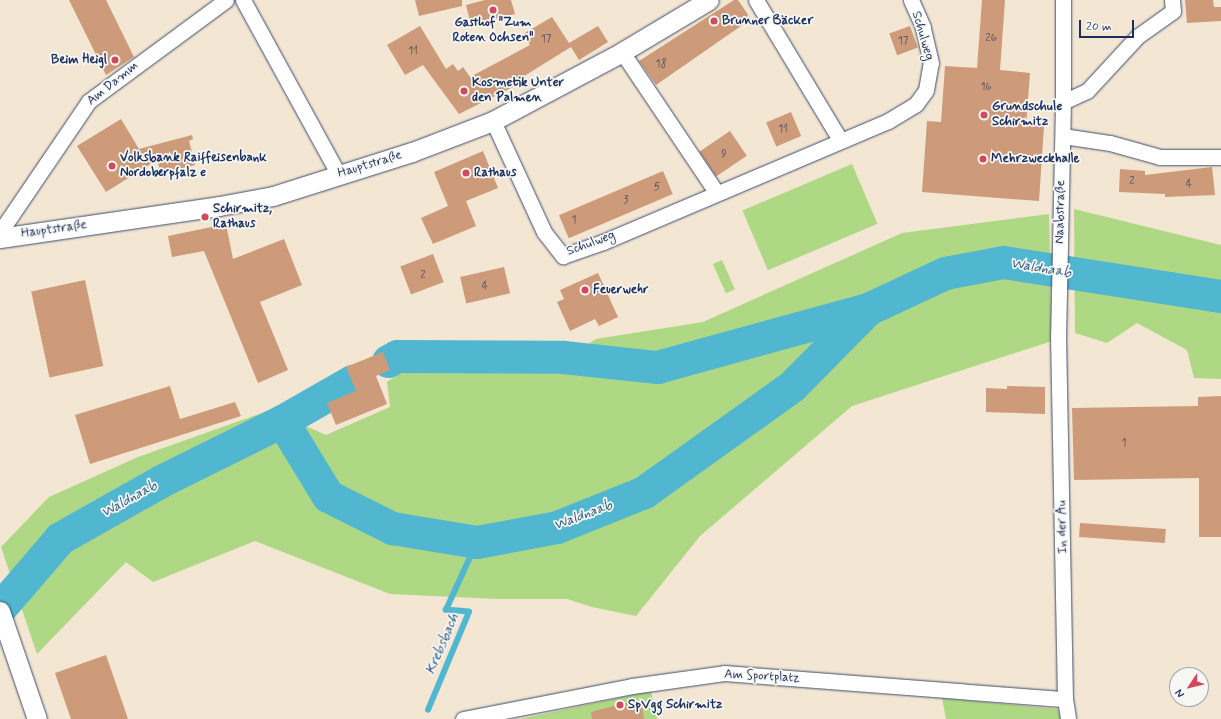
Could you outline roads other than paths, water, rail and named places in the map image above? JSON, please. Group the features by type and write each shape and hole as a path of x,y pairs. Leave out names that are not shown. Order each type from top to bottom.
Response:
{"street":[{"name":"Am Damm","path":"0,232 89,100 226,0"},
{"path":"242,0 339,175"},
{"name":"Hauptstraße","path":"0,238 219,206 273,196 412,152 493,121 622,52 709,0"},
{"path":"756,0 840,140"},
{"name":"Schulweg","path":"493,121 544,232 563,256 603,242 716,192 888,121 916,104 926,90 931,63 923,27 911,0"},
{"name":"Naabstraße","path":"1058,335 1063,136 1062,0"},
{"path":"1063,102 1087,91 1138,36 1173,11 1172,0"},
{"path":"622,52 716,192"},
{"path":"1063,136 1110,143 1160,158 1221,157"},
{"name":"In der Au","path":"1058,335 1065,698 1068,719"},
{"path":"0,611 37,719"},
{"name":"Am Sportplatz","path":"463,719 632,686 724,673 1065,698"}],"waterway":[{"name":"Waldnaab","path":"388,361 397,356 563,357 657,367 868,309 945,273 1003,262 1221,296"},
{"name":"Waldnaab","path":"282,421 328,496 392,528 477,542 557,527 644,492 792,386 867,310"},
{"name":"Waldnaab","path":"0,608 60,538 161,481 282,421 352,381"},
{"name":"Krebsbach","path":"428,710 469,612 446,610 477,542"}],"place":[{"name":"Gasthof \"Zum Roten Ochsen\"","path":"493,10"},
{"name":"Brunner Bäcker","path":"714,21"},
{"name":"Beim Heigl","path":"115,60"},
{"name":"Kosmetik Unter den Palmen","path":"464,91"},
{"name":"Grundschule Schirmitz","path":"984,115"},
{"name":"Mehrzweckhalle","path":"983,159"},
{"name":"Volksbank Raiffeisenbank Nordoberpfalz e","path":"112,166"},
{"name":"Rathaus","path":"466,173"},
{"name":"Schirmitz, Rathaus","path":"205,217"},
{"name":"Feuerwehr","path":"585,290"},
{"name":"SpVgg Schirmitz","path":"620,705"}]}
